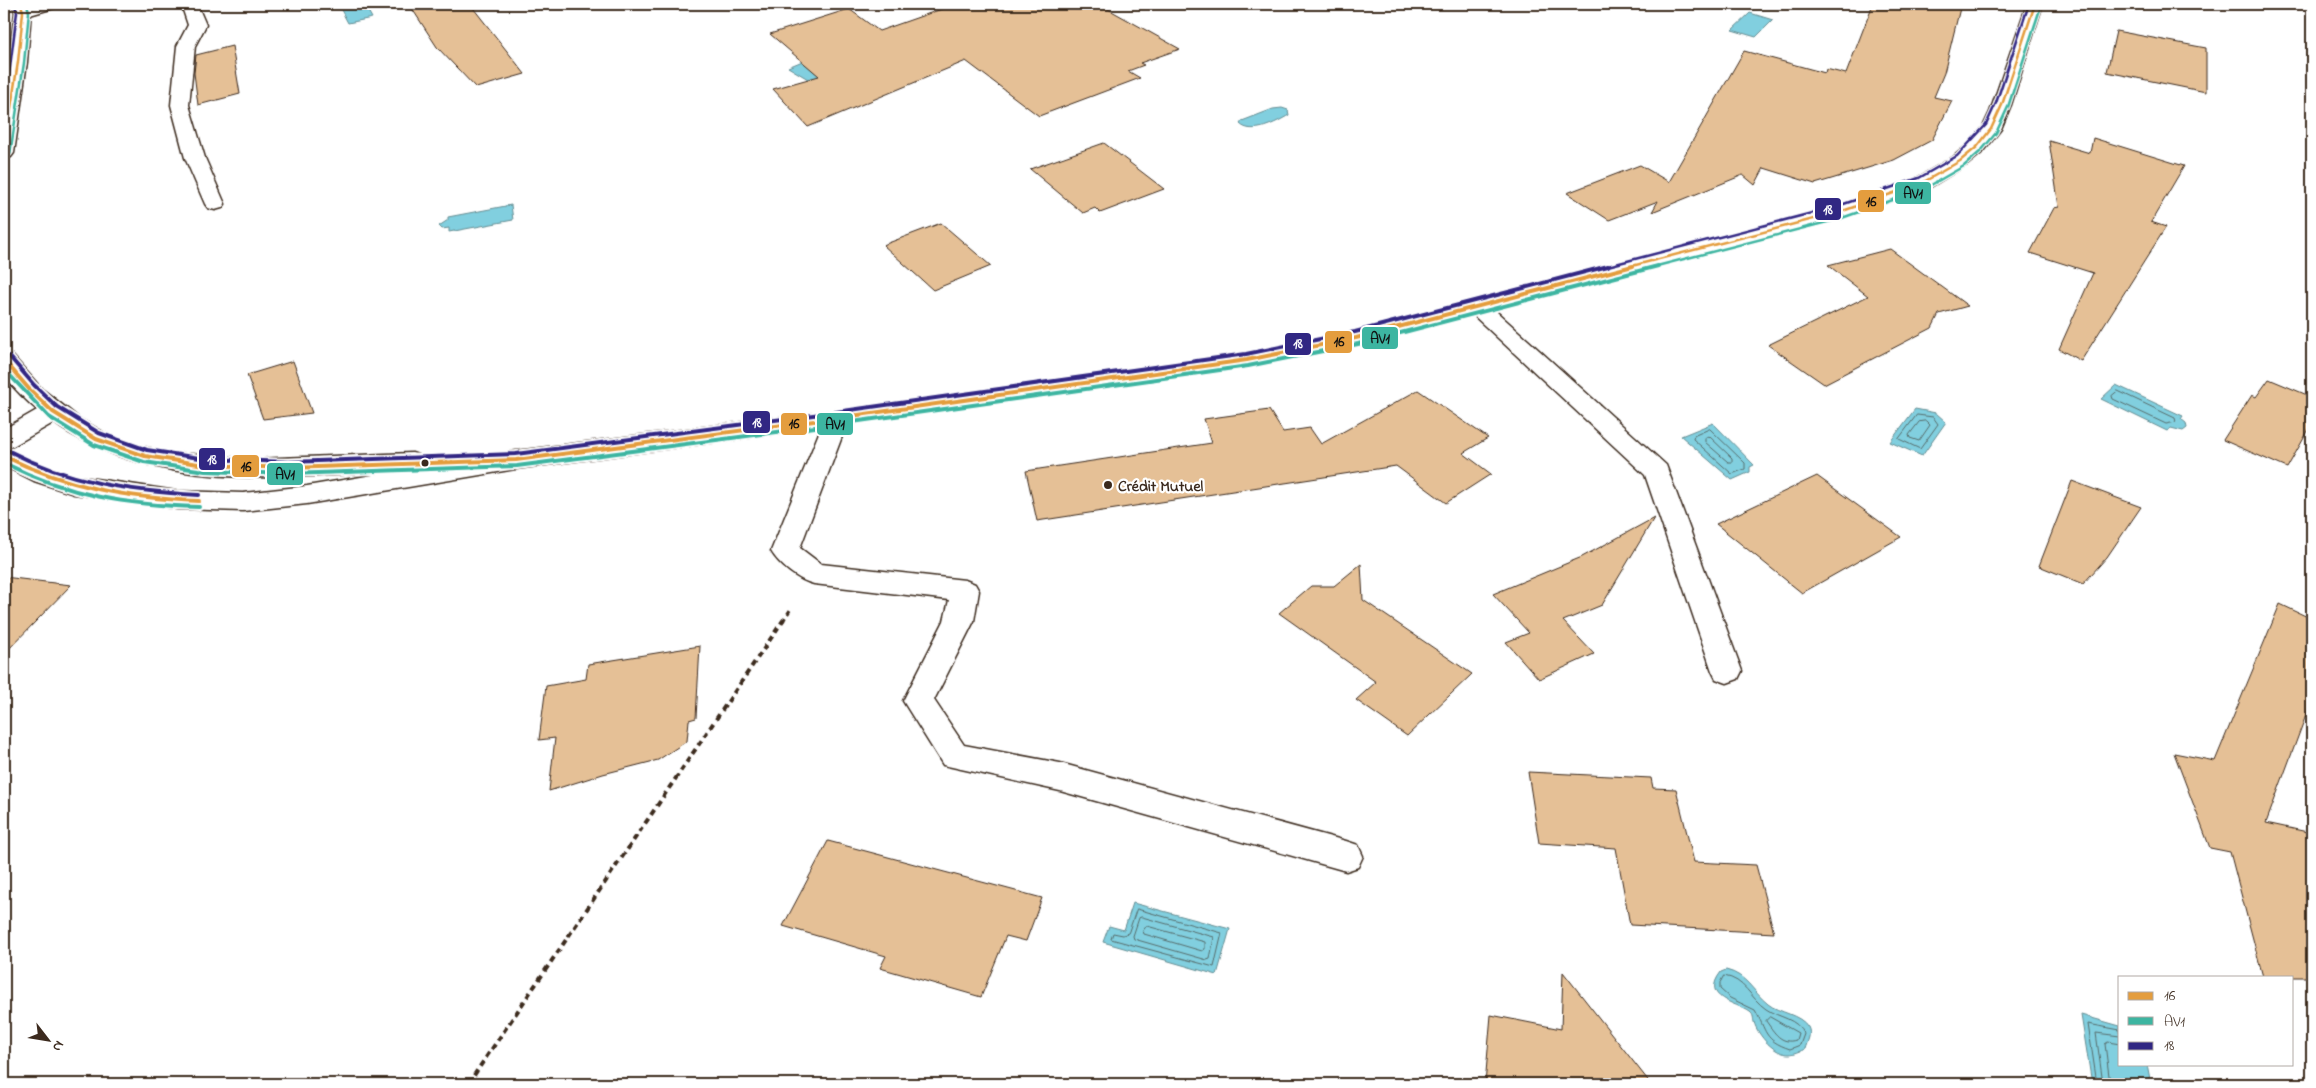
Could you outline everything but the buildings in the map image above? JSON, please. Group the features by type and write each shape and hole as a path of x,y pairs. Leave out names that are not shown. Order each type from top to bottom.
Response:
{"main road":[{"path":"4,153 18,62 22,8 48,4"},
{"path":"189,4 197,25 186,46 180,105 195,158 215,204"},
{"path":"4,456 43,475 74,485 177,500 243,502 307,495 516,460 838,418 1247,360 1356,338 1479,308 1838,213 1901,192 1941,174 1972,152 1992,128 2035,4"},
{"path":"1479,308 1657,471 1727,671"},
{"path":"4,360 29,390 53,412 96,439 145,456 205,465 289,468 516,460"},
{"path":"4,440 53,412"},
{"path":"838,418 785,552 814,574 965,591 959,621 918,702 954,756 1060,778 1346,856"}],"path":[{"path":"468,1084 814,574"}],"water":[{"path":"364,4 372,18 348,23 340,8"},
{"path":"1750,13 1773,20 1756,37 1732,30"},
{"path":"805,60 831,76 813,82 788,67"},
{"path":"1282,108 1288,110 1289,115 1264,127 1251,129 1240,124 1242,121 1273,109"},
{"path":"511,205 513,220 449,232 449,228 442,229 439,226 448,220 448,217"},
{"path":"2116,385 2183,416 2181,419 2186,423 2187,428 2183,431 2171,428 2167,431 2101,399"},
{"path":"1915,409 1936,413 1946,422 1922,456 1890,442"},
{"path":"1713,423 1754,465 1750,467 1750,472 1732,480 1681,436"},
{"path":"1133,903 1230,929 1217,975 1103,942 1109,926 1124,930"},
{"path":"1726,970 1733,972 1744,980 1768,1004 1795,1016 1808,1027 1810,1032 1805,1049 1790,1054 1773,1048 1759,1033 1751,1013 1717,994 1715,988 1716,981 1721,972"},
{"path":"2081,1015 2118,1025 2118,1066 2147,1066 2151,1084 2092,1084"}],"transit line":[{"name":"16","path":"4,153 18,62 23,12 21,4"},
{"name":"AV1","path":"10,154 24,63 29,12 27,4"},
{"name":"18","path":"9,356 34,385 57,407 99,433 147,450 206,459 289,462 516,454 836,412 1246,354 1355,332 1835,207 1919,178 1957,156 1986,125 1996,103 2029,4"},
{"name":"16","path":"4,360 29,389 53,412 96,439 145,456 205,465 289,468 516,460 837,418 1247,360 1356,338 1837,213 1922,183 1960,161 1977,147 1991,129 2002,105 2035,4"},
{"name":"18","path":"4,114 17,12 15,6"},
{"name":"AV1","path":"4,369 49,417 94,445 144,462 205,471 289,474 517,466 838,424 1248,366 1358,344 1839,219 1924,189 1964,166 1981,151 1996,133 2008,107 2041,6"},
{"name":"18","path":"7,450 51,471 99,484 132,490 199,495"},
{"name":"16","path":"4,456 49,477 98,491 148,498 199,501"},
{"name":"AV1","path":"4,463 61,488 95,497 164,506 199,507"}],"place":[{"name":"Crédit Mutuel","path":"1108,485"}]}
